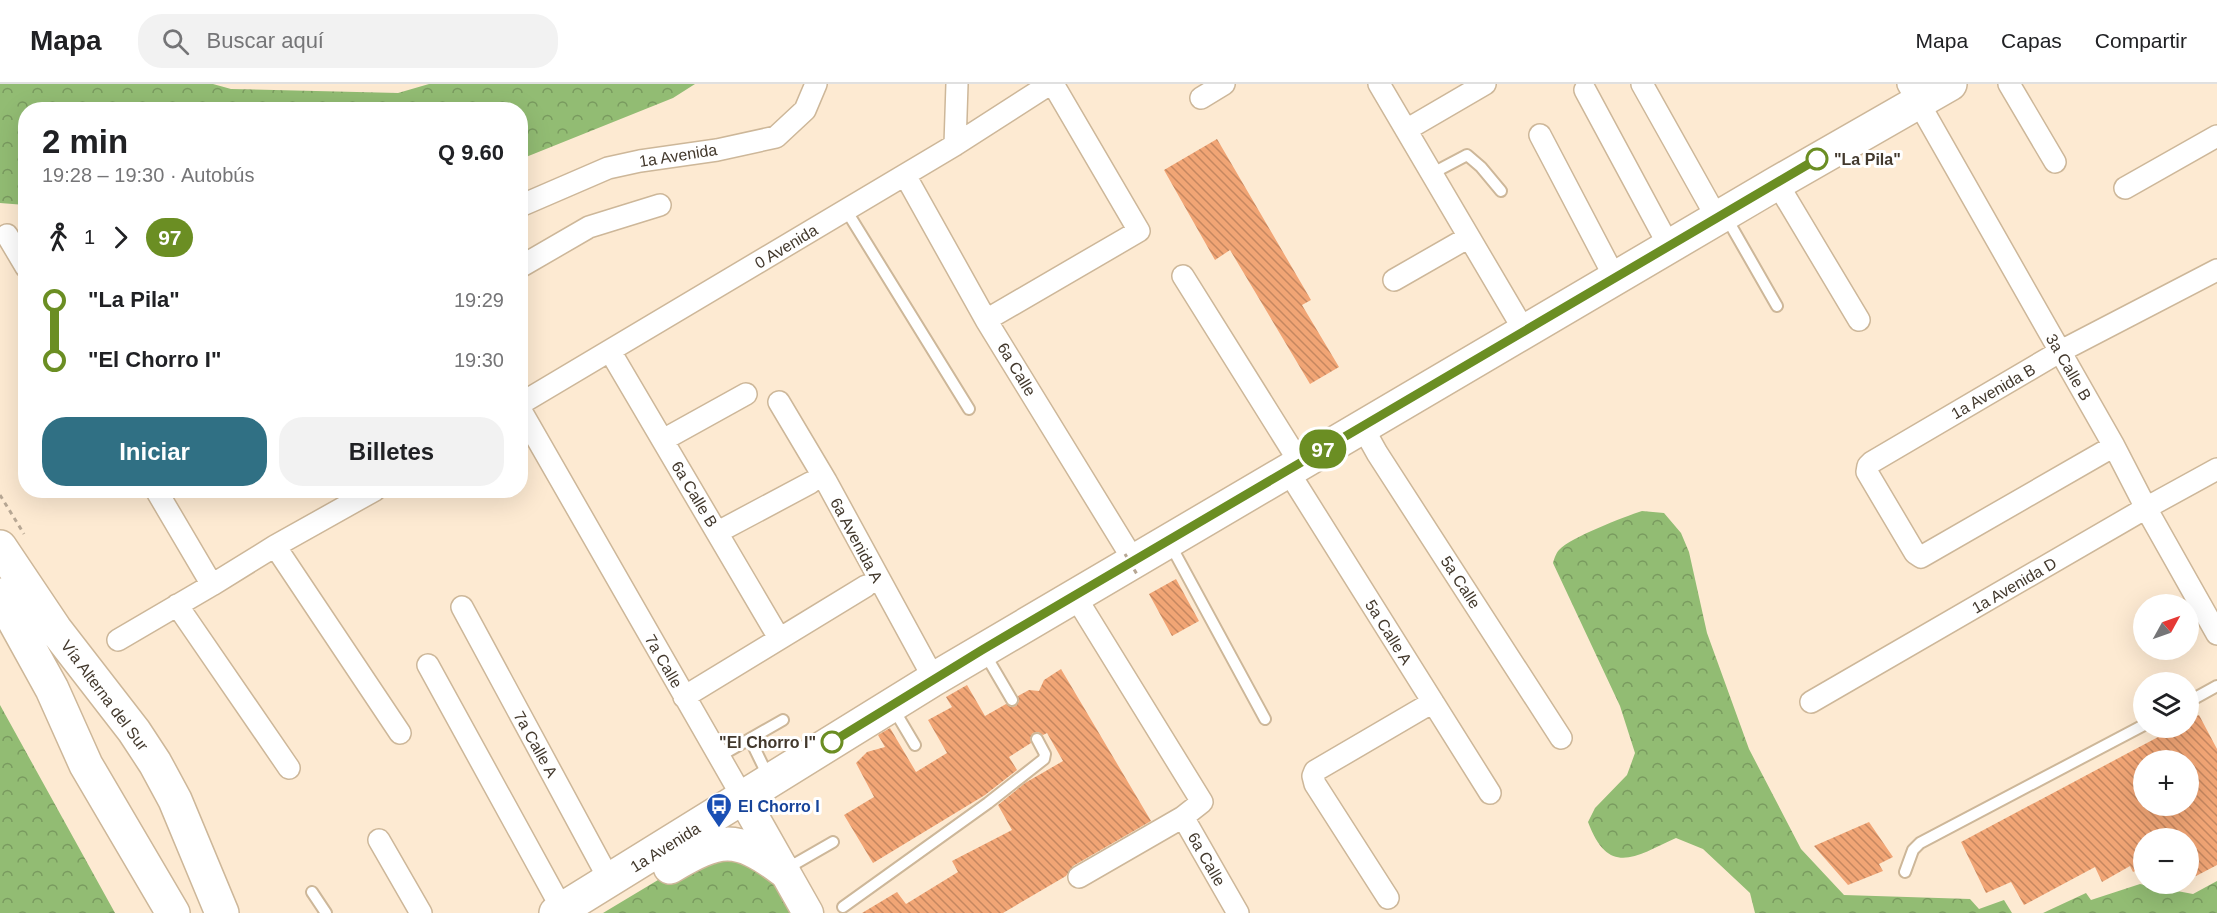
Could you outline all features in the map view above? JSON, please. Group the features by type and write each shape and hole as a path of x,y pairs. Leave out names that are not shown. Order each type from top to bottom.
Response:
{"main road":[{"name":"1a Avenida","path":"559,911 982,650 1777,183 1913,93 1950,84"},
{"name":"Vía Alterna del Sur","path":"0,548 49,620 134,731 155,763 175,800 196,850"},
{"name":"Vía Alterna del Sur","path":"0,595 52,689 86,765 171,908"},
{"path":"598,913 692,854 719,843 735,845 764,856 783,870"},
{"path":"196,850 222,913"},
{"path":"196,850 237,913"}],"street":[{"name":"1a Avenida","path":"528,203 608,168 717,150 776,136 805,110 816,84"},
{"path":"955,145 957,84"},
{"path":"986,320 1139,231 1052,84"},
{"name":"0 Avenida","path":"528,401 955,145 1052,84"},
{"path":"1201,98 1224,84"},
{"path":"1379,84 1525,332"},
{"path":"1406,130 1485,84"},
{"path":"1642,84 1720,216"},
{"path":"2009,84 2055,162"},
{"path":"1585,90 1669,246"},
{"name":"3a Calle B","path":"1913,93 2061,351 2217,634"},
{"path":"1540,135 1615,278"},
{"path":"2125,188 2217,136"},
{"name":"6a Calle","path":"905,175 986,320 1132,563"},
{"path":"1777,183 1859,320"},
{"path":"528,262 589,227 660,205"},
{"path":"7,236 18,254"},
{"path":"1394,280 1469,237"},
{"name":"1a Avenida B","path":"2114,446 1924,556 1918,557 1867,472 1872,462 2061,351 2217,270"},
{"path":"1183,276 1294,467"},
{"name":"6a Calle B","path":"610,351 779,638"},
{"path":"663,440 746,394"},
{"name":"6a Avenida A","path":"779,402 826,481 934,679"},
{"name":"7a Calle","path":"528,420 808,913"},
{"name":"5a Calle","path":"1362,426 1377,453 1562,738"},
{"name":"5a Calle A","path":"1294,467 1433,702 1490,793"},
{"name":"1a Avenida D","path":"1811,702 2217,469"},
{"path":"717,532 810,483"},
{"path":"161,498 212,585"},
{"path":"118,640 212,585 351,498"},
{"path":"275,546 400,733"},
{"path":"684,697 866,586"},
{"name":"6a Calle","path":"1075,596 1202,799 1199,806 1183,817 1238,913"},
{"path":"177,605 289,768"},
{"name":"7a Calle A","path":"462,607 610,880"},
{"path":"428,665 559,911"},
{"path":"1388,898 1315,784 1313,776 1316,771 1433,702"},
{"path":"1079,878 1183,817"},
{"path":"379,840 421,913"}],"lane":[{"path":"1431,174 1467,155 1481,167 1501,191"},
{"path":"846,210 969,409"},
{"path":"1720,216 1777,306"},
{"path":"1168,541 1265,719"},
{"path":"982,650 1012,700"},
{"path":"2199,696 2217,686"},
{"path":"892,705 915,745"},
{"path":"720,756 783,720"},
{"path":"1905,872 1912,850 1920,843 2133,731"},
{"path":"843,907 978,810 1044,759 1045,754 1037,739"},
{"path":"750,740 771,781"},
{"path":"783,870 832,842"},
{"path":"312,892 326,913"}],"green space":[{"path":"0,84 213,84 231,89 398,93 429,84 695,84 673,98 528,156 528,102 18,102 18,204 0,203"},
{"path":"1642,511 1664,513 1681,533 1689,552 1707,633 1749,749 1801,849 1844,895 1970,899 1979,909 2004,900 2012,913 1755,913 1750,893 1703,849 1676,838 1636,856 1625,858 1605,851 1596,840 1588,822 1595,808 1627,775 1635,753 1620,706 1553,563 1559,550 1574,539"},
{"path":"0,705 115,913 0,913"},
{"path":"703,853 765,866 799,913 603,913"},
{"path":"2217,881 2217,913 2043,913 2086,893 2091,900 2133,886 2133,894 2199,894 2199,891"}],"building":[{"path":"1217,139 1311,300 1302,305 1339,367 1310,384 1230,250 1215,260 1164,170"},
{"path":"1176,579 1199,621 1172,636 1149,594"},
{"path":"1061,669 1151,821 1073,866 1066,876 1003,913 862,913 897,892 906,904 958,872 952,861 1012,830 998,805 1025,783 1063,761 1047,733 1043,735 1038,732 1033,733 1030,738 1031,743 1009,757 1017,770 985,795 873,863 844,815 874,797 856,763 867,752 885,747 878,735 890,728 916,772 947,753 928,720 952,707 946,697 967,685 985,716 1006,704 1011,707 1016,706 1019,701 1018,696 1029,690 1039,691 1044,680"},
{"path":"2199,715 2217,749 2217,865 2199,874 2199,828 2133,828 2133,872 2130,866 2102,882 2095,867 2024,905 2011,882 1986,893 1961,842 2133,750 2133,816 2199,816 2199,750 2134,750 2156,738 2199,738"},
{"path":"1869,822 1893,857 1879,864 1883,871 1848,885 1814,846"}],"bus line":[{"name":"97","path":"832,742 982,650 1817,159"}],"place":[{"name":"\"La Pila\"","path":"1817,159"},
{"name":"\"El Chorro I\"","path":"832,742"},
{"name":"El Chorro I","path":"719,829"}]}
